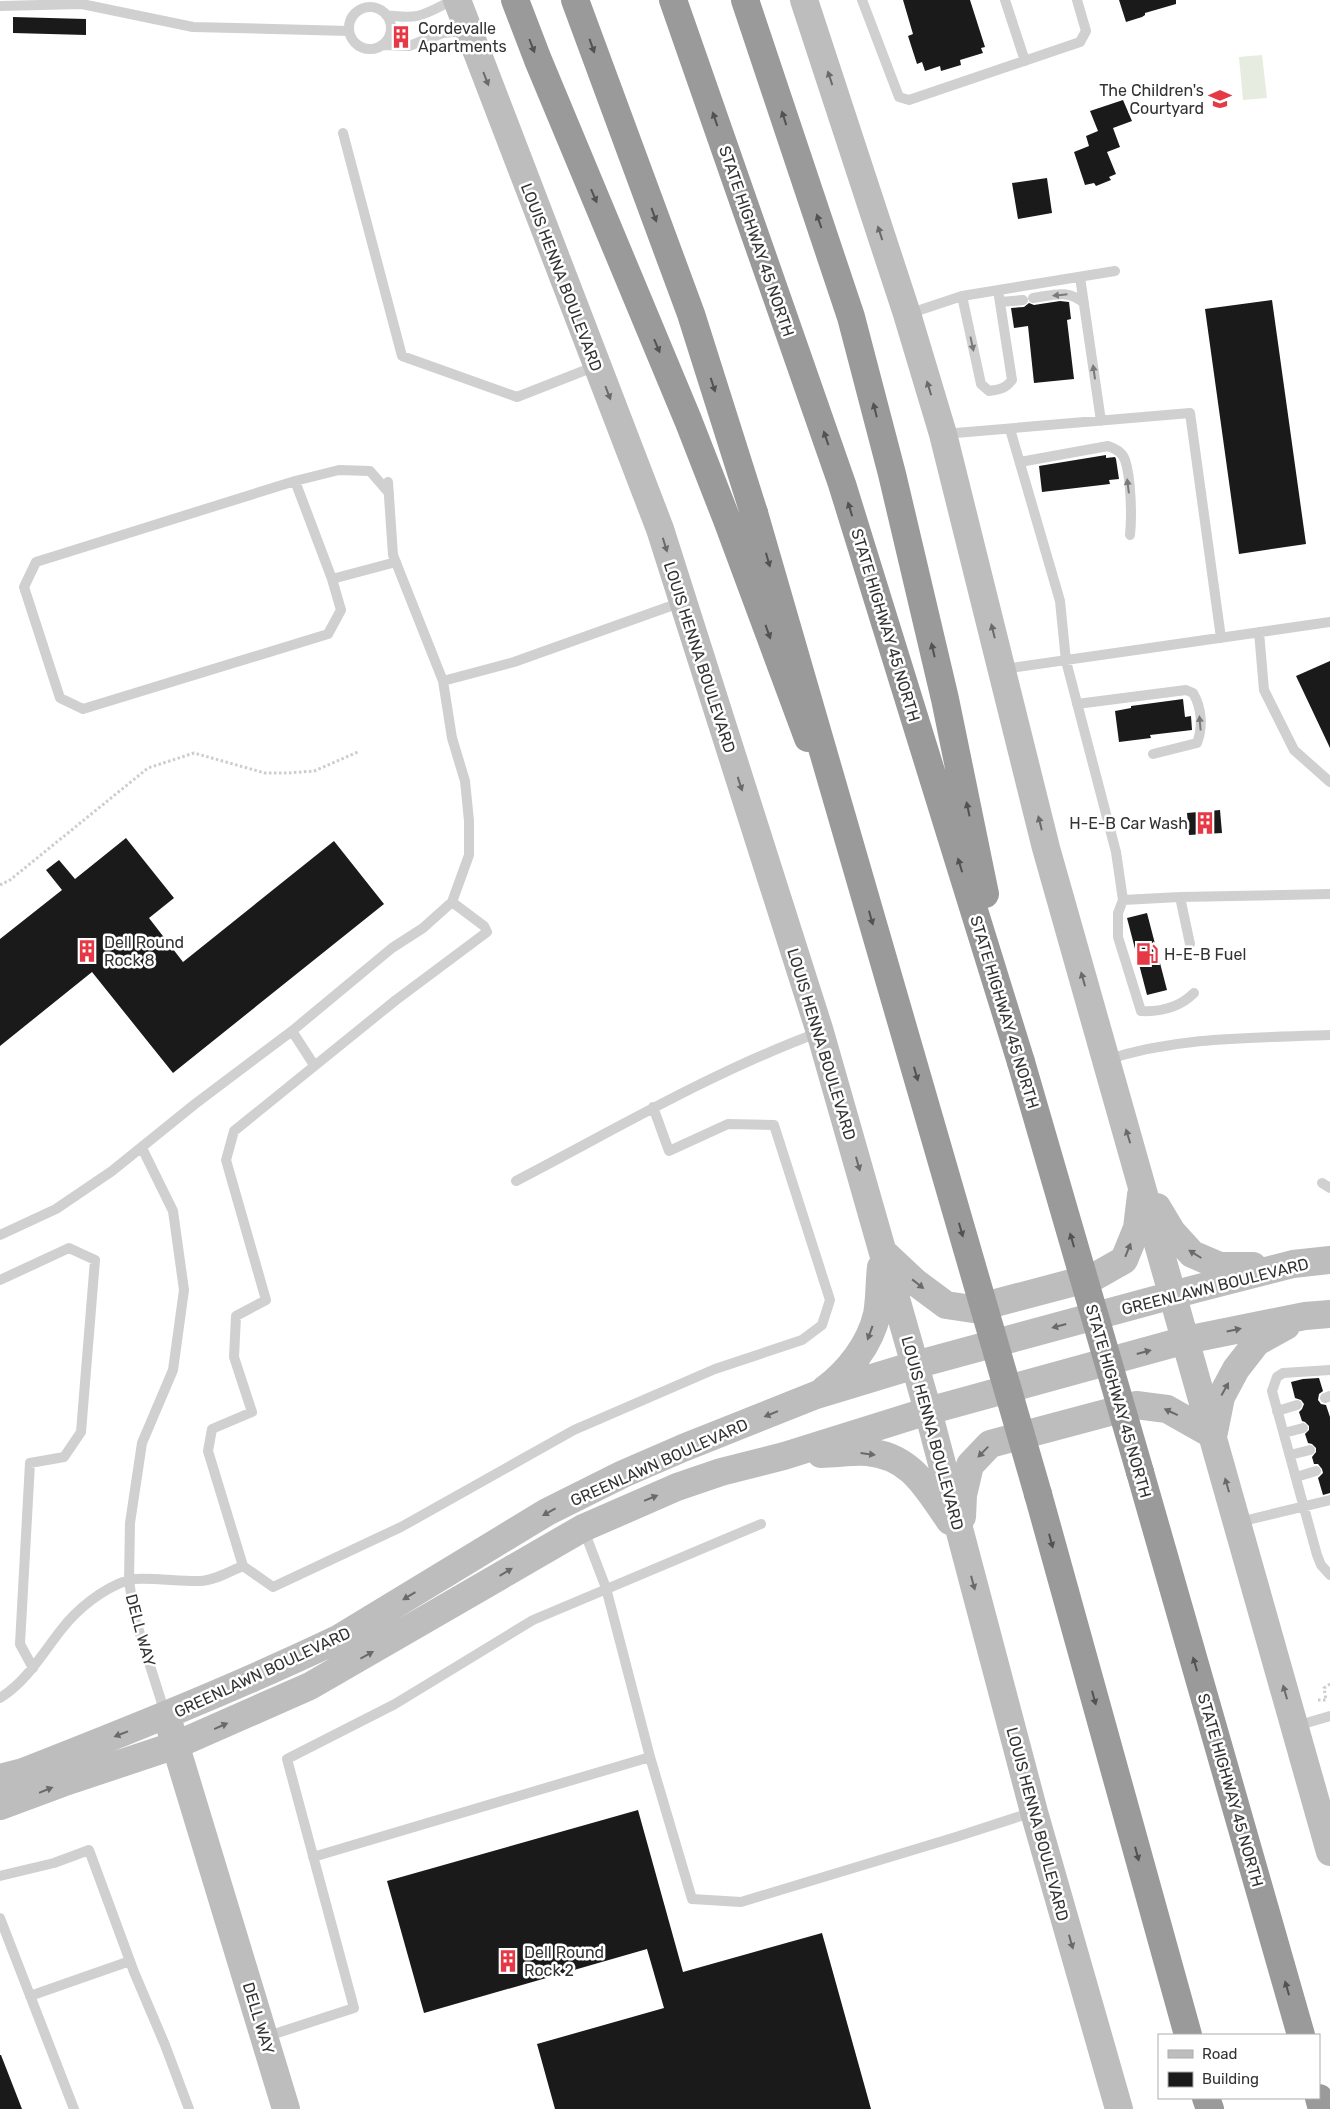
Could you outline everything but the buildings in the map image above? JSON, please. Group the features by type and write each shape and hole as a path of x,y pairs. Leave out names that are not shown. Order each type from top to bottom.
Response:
{"highway":[{"path":"515,0 728,520 863,890"},
{"path":"576,0 691,314 754,513 1038,1494 1188,2034"},
{"name":"STATE HIGHWAY 45 NORTH","path":"673,0 842,484 1021,1062 1301,2034"},
{"path":"745,0 851,317 892,474 944,699 1021,1062"},
{"path":"1172,1979 1180,2034"}],"main road":[{"name":"LOUIS HENNA BOULEVARD","path":"457,0 660,529 820,1032 928,1411 1034,1812 1119,2109"},
{"path":"804,0 907,314 943,434 1046,848 1330,1852"},
{"path":"882,1251 915,1282 946,1305 973,1309 1094,1277 1124,1260 1137,1228 1142,1182"},
{"path":"1142,1182 1172,1232 1192,1254 1220,1266 1293,1264"},
{"path":"816,1396 837,1380 867,1342 877,1315 882,1251"},
{"name":"GREENLAWN BOULEVARD","path":"0,1778 24,1772 166,1716 338,1639 547,1512 623,1474 683,1448 816,1396 915,1365 1174,1295 1327,1257"},
{"path":"1213,1436 1221,1397 1236,1369 1257,1342 1318,1315"},
{"name":"GREENLAWN BOULEVARD","path":"0,1806 176,1745 310,1686 583,1528 677,1487 721,1472 784,1456 928,1411 1186,1340 1318,1315"},
{"path":"960,1536 963,1495 970,1465 990,1444 1136,1405 1167,1409 1213,1436"},
{"path":"784,1456 868,1452 900,1461 918,1475 960,1536"},
{"path":"583,1528 583,1516 587,1506 596,1494 623,1474"},
{"name":"DELL WAY","path":"166,1716 286,2109"}],"lane":[{"path":"386,15 406,18 418,17 453,0"},
{"path":"862,0 899,97 909,100 1080,42 1086,31 1076,0"},
{"path":"1005,0 1025,61"},
{"path":"0,6 82,4 193,27 349,31"},
{"path":"373,4 386,15 390,22 391,31 388,39 374,49 358,46 352,39 349,31 349,23 352,16 358,10 373,4"},
{"path":"382,45 409,46 443,32 468,31"},
{"path":"343,133 402,356 517,397 597,366"},
{"path":"907,314 962,296 1115,271"},
{"path":"1080,277 1101,421"},
{"path":"962,296 981,384 989,391 1007,387 1012,380 998,290"},
{"path":"1000,302 1067,293 1076,296 1084,303"},
{"path":"943,434 1190,413 1221,638"},
{"path":"1010,429 1060,601 1066,661 1116,852 1123,900 1118,914 1118,937 1141,1011 1159,1012 1185,1002 1194,994"},
{"path":"1020,462 1108,446 1118,449 1125,460 1132,517 1130,535"},
{"path":"295,481 342,610 328,634 83,709 60,698 24,587 36,562 295,481 339,470 370,471 389,493"},
{"path":"0,1235 56,1209 112,1171 195,1104 292,1031 392,948 423,928 452,902 469,855 469,821 465,781 452,738 443,681 393,555 388,482"},
{"path":"332,579 396,562"},
{"path":"443,681 514,662 682,602"},
{"path":"1003,669 1330,622"},
{"path":"1259,632 1264,690 1294,750 1330,782"},
{"path":"1077,704 1186,690 1193,693 1196,698 1201,724 1197,743 1153,754"},
{"path":"1123,900 1180,896 1330,894"},
{"path":"1180,896 1190,944"},
{"path":"452,902 484,926 487,932 403,994 234,1131 226,1160 266,1300 236,1316 234,1357 252,1412 212,1429 208,1451 243,1566 273,1588 401,1527 574,1430 715,1369 802,1340 822,1324 830,1300 774,1126 728,1124 669,1151 652,1107"},
{"path":"292,1031 314,1065"},
{"path":"516,1181 652,1107 774,1049 820,1032"},
{"path":"1106,1060 1122,1054 1201,1039 1330,1035"},
{"name":"DELL WAY","path":"142,1148 173,1211 184,1290 173,1370 142,1443 130,1523 129,1580 134,1615 166,1716"},
{"path":"0,1280 70,1248 95,1260 81,1432 64,1457 30,1462 20,1644 33,1668"},
{"path":"1330,1370 1283,1373 1277,1377 1272,1391 1318,1555 1330,1576"},
{"path":"1278,1411 1297,1405"},
{"path":"1284,1433 1304,1428"},
{"path":"1290,1454 1310,1450"},
{"path":"1296,1477 1316,1471"},
{"path":"1238,1523 1330,1500"},
{"path":"265,2037 354,2008 286,1759 395,1704 533,1620 761,1524"},
{"path":"583,1528 606,1588 650,1757 692,1899 741,1902 1034,1812"},
{"path":"0,1698 10,1692 33,1668 61,1630 84,1605 129,1580 202,1581 243,1566"},
{"path":"1295,1726 1330,1716"},
{"path":"313,1857 650,1757"},
{"path":"0,1876 54,1863 89,1850 189,2109"},
{"path":"0,1918 74,2109"},
{"path":"30,1996 130,1960"}],"path":[{"path":"0,885 10,880 148,768 194,753 265,773 288,773 314,771 358,752"},
{"path":"1318,1700 1326,1700 1324,1688 1330,1684"}],"shaded area":[{"path":"1262,55 1267,98 1243,100 1239,57"}],"place":[{"name":"Cordevalle Apartments","path":"401,37"},
{"name":"The Children's Courtyard","path":"1220,99"},
{"name":"H-E-B Car Wash","path":"1205,823"},
{"name":"Dell Round Rock 8","path":"87,951"},
{"name":"H-E-B Fuel","path":"1147,954"},
{"name":"Dell Round Rock 2","path":"508,1961"}]}
